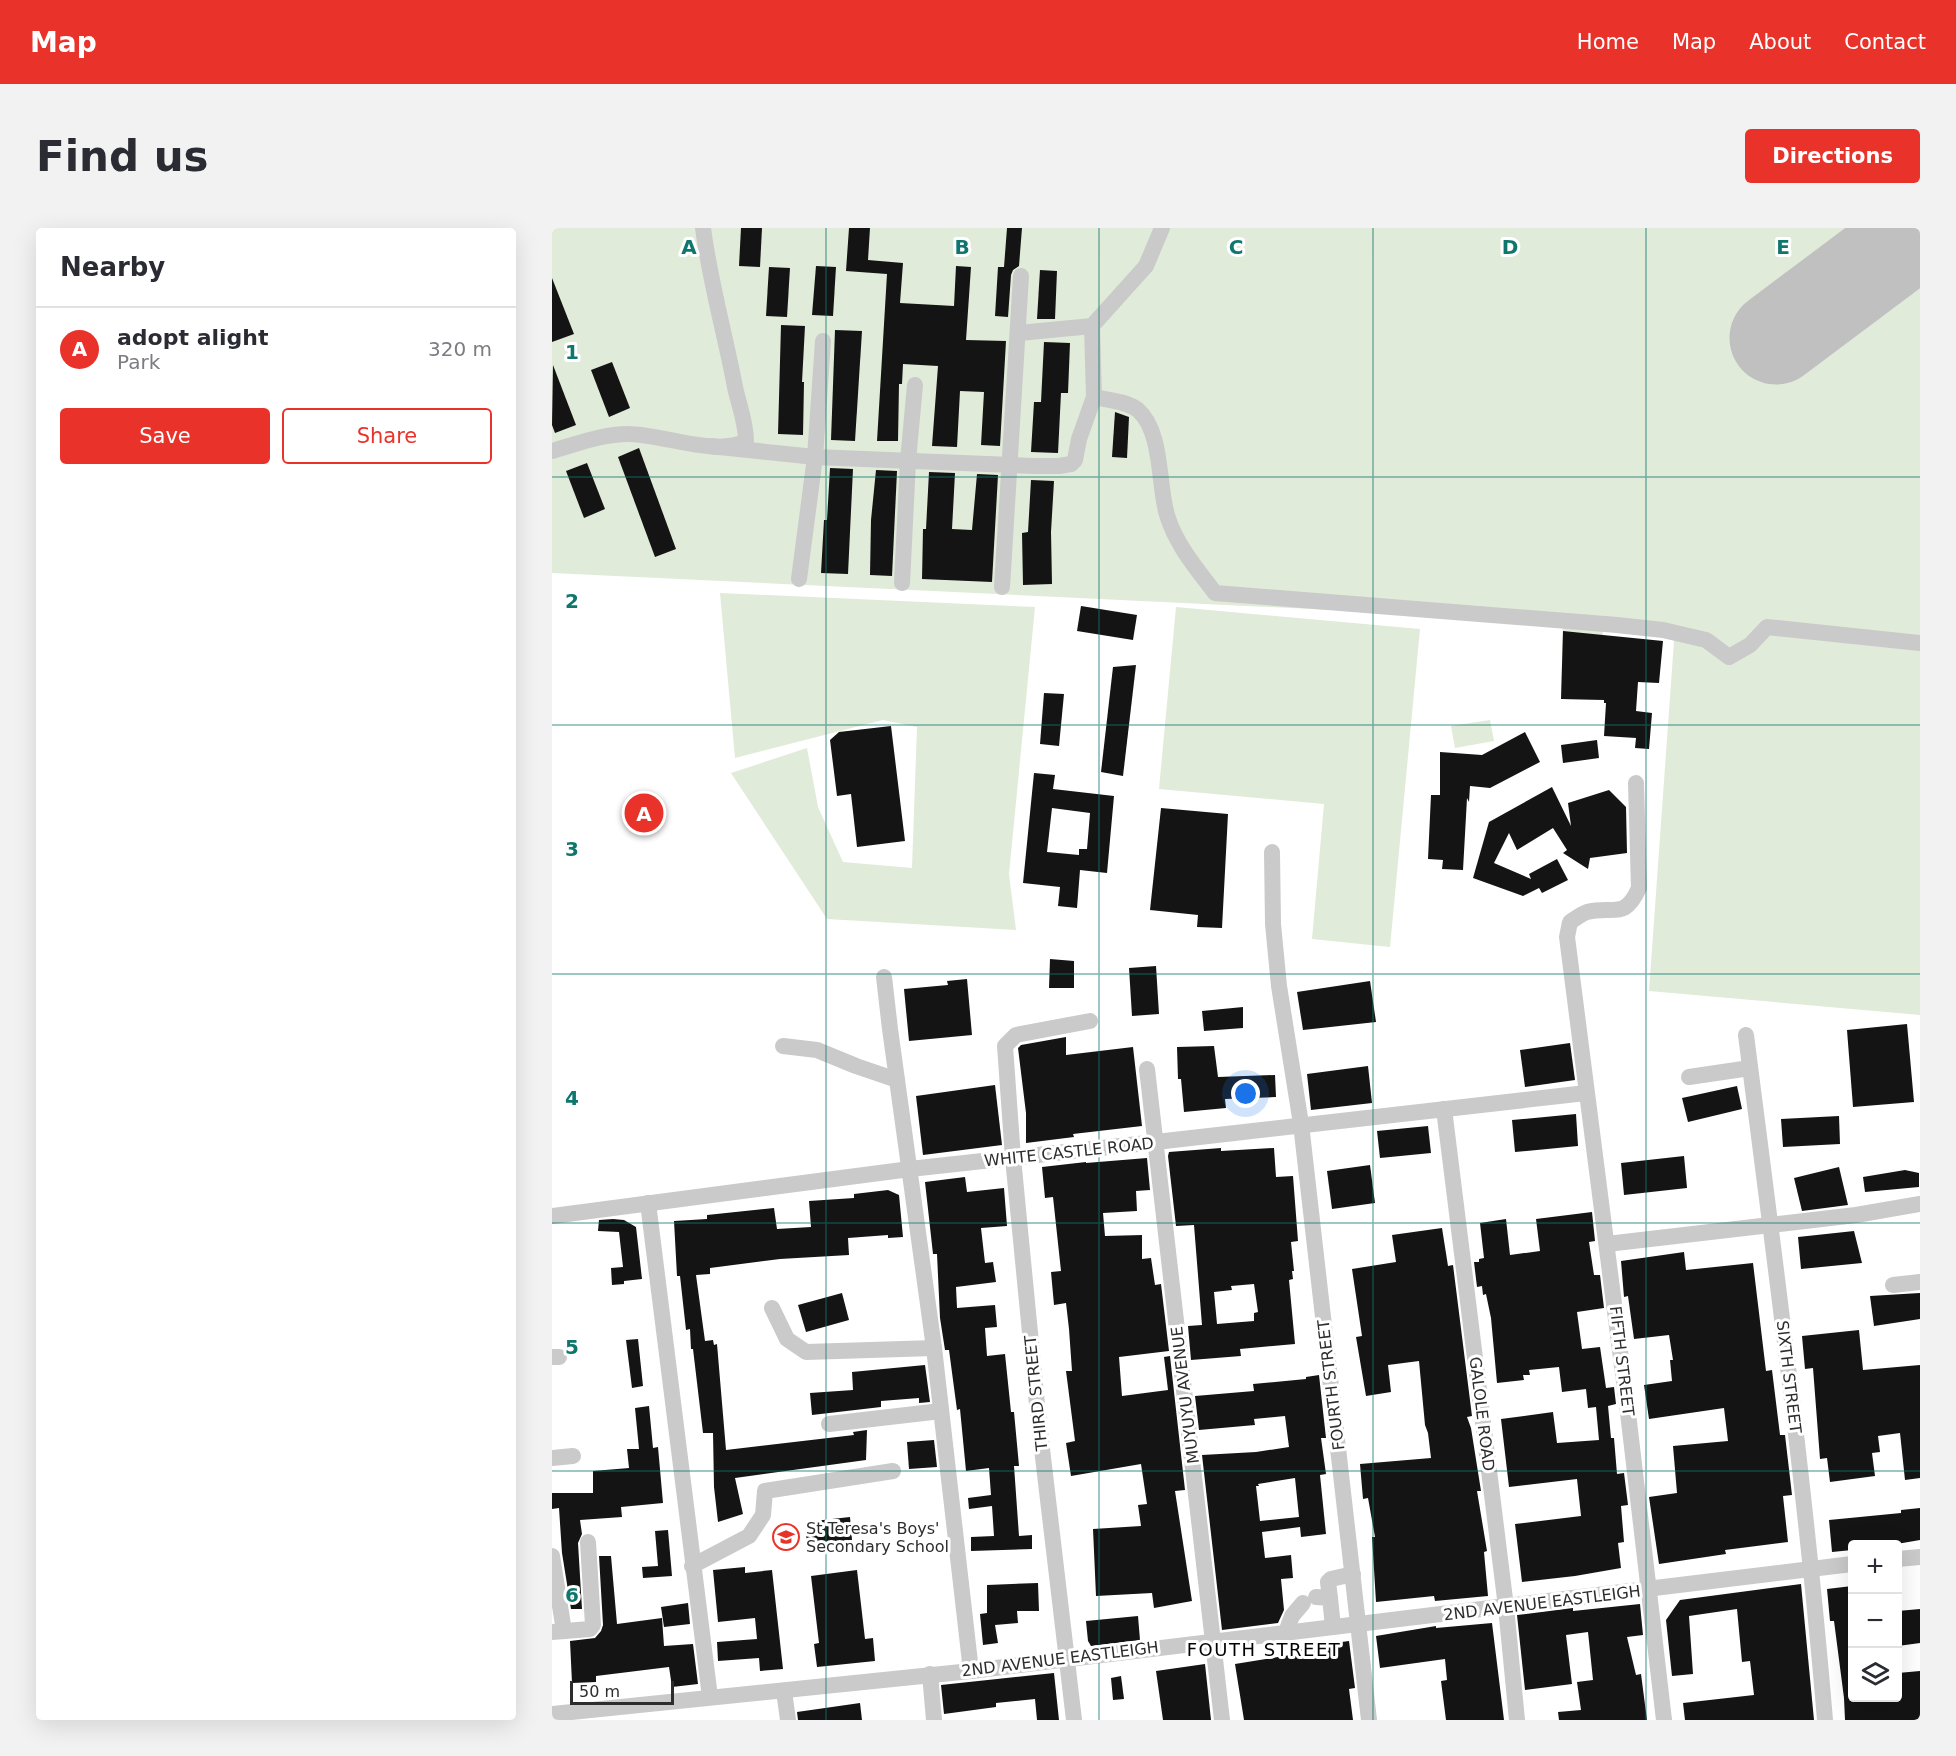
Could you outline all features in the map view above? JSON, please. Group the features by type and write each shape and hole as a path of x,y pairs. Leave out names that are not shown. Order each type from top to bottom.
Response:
{"street":[{"path":"703,228 718,309 746,426 746,441 737,446 710,446"},
{"path":"1019,333 1092,326 1146,266 1162,228"},
{"path":"1002,587 1021,276"},
{"path":"552,451 603,437 628,434 710,446 815,457 1010,466 1071,464 1075,460 1079,439 1094,397 1092,326"},
{"path":"799,579 815,457 823,340"},
{"path":"902,583 908,460 915,385"},
{"path":"1094,397 1130,406 1139,411 1150,429 1159,462 1167,515 1183,551 1215,593 1662,630 1706,640 1729,657 1750,645 1767,627 1920,643"},
{"name":"FIFTH STREET","path":"1636,783 1639,888 1632,903 1617,911 1586,912 1570,922 1567,937 1665,1720"},
{"name":"FOURTH STREET","path":"1272,852 1273,924 1279,986 1301,1124 1369,1720"},
{"path":"885,977 934,1348 971,1671"},
{"name":"THIRD STREET","path":"1074,1720 1039,1426 1013,1158 1005,1046 1016,1035 1090,1021"},
{"name":"SIXTH STREET","path":"1746,1035 1812,1568 1825,1720"},
{"path":"783,1046 817,1050 897,1080"},
{"path":"1689,1077 1750,1068"},
{"name":"MUYUYU AVENUE","path":"1147,1069 1222,1720"},
{"name":"WHITE CASTLE ROAD","path":"552,1216 910,1168 1586,1093"},
{"name":"GALOLE ROAD","path":"1444,1109 1506,1607 1517,1720"},
{"path":"648,1203 710,1697"},
{"path":"1607,1244 1856,1215 1920,1204"},
{"path":"1893,1285 1920,1282"},
{"path":"772,1308 787,1339 806,1352 934,1348"},
{"path":"829,1424 941,1411"},
{"path":"552,1458 573,1456"},
{"path":"692,1566 749,1536 763,1515 765,1491 893,1471"},
{"path":"552,1556 558,1632 590,1629 593,1625 588,1542"},
{"path":"1902,1559 1920,1557"},
{"name":"2ND AVENUE EASTLEIGH","path":"552,1714 638,1713 710,1697 971,1671 1848,1564"},
{"path":"1286,1632 1292,1616 1316,1599 1331,1579 1353,1574"},
{"path":"1316,1599 1334,1627"},
{"path":"930,1674 934,1720"},
{"path":"784,1691 788,1720"}],"green space":[{"path":"552,228 1920,228 1920,1015 1649,991 1675,627 1603,623 1601,700 1561,699 1563,621 552,573"},
{"path":"720,593 1035,607 1009,874 1016,930 827,919 731,773 807,748 818,807 843,862 912,868 917,727 883,720 735,758"},
{"path":"1176,607 1420,629 1390,947 1312,939 1324,804 1159,789"},
{"path":"1490,720 1494,741 1455,748 1451,726"}],"building":[{"path":"741,228 762,228 760,267 739,266"},
{"path":"849,228 870,228 868,260 903,263 900,303 954,306 956,266 971,267 966,340 1006,341 1000,446 981,445 984,392 960,391 957,447 932,446 938,366 903,364 902,384 899,384 898,441 877,441 887,274 846,271"},
{"path":"1007,228 1022,228 1019,266 1013,270 1011,275 1008,317 995,316 998,267 1004,267"},
{"path":"816,266 836,267 833,316 812,315"},
{"path":"769,267 790,268 787,317 766,316"},
{"path":"1040,270 1057,271 1055,319 1037,319"},
{"path":"552,278 574,334 552,342"},
{"path":"781,325 805,326 802,382 804,382 803,435 778,434"},
{"path":"835,330 862,331 855,441 831,440"},
{"path":"1044,342 1070,343 1068,393 1061,393 1058,453 1031,452 1034,402 1041,402"},
{"path":"612,362 630,408 609,417 591,370"},
{"path":"553,365 576,425 555,433 552,425"},
{"path":"1115,412 1129,417 1127,458 1112,457"},
{"path":"639,448 676,549 655,557 618,457"},
{"path":"587,463 605,509 584,518 566,471"},
{"path":"830,468 853,469 848,574 821,573"},
{"path":"876,470 897,471 892,576 870,575 871,520"},
{"path":"929,472 955,473 952,529 972,530 977,474 998,475 992,582 922,579 923,529 926,529"},
{"path":"1031,480 1054,481 1051,532 1052,584 1023,585 1022,533 1028,532"},
{"path":"1081,606 1137,615 1133,640 1077,631"},
{"path":"1563,631 1663,641 1659,683 1638,682 1636,711 1652,713 1649,749 1635,748 1636,738 1604,736 1606,703 1604,700 1561,699"},
{"path":"1136,665 1123,776 1101,772 1113,667"},
{"path":"1044,693 1064,694 1059,746 1040,744"},
{"path":"891,726 905,841 857,847 851,794 837,796 830,740 839,732"},
{"path":"1525,732 1540,762 1490,788 1470,786 1469,802 1467,798 1463,870 1442,869 1443,860 1428,859 1431,795 1440,795 1440,752 1482,755"},
{"path":"1597,740 1599,758 1563,763 1561,745"},
{"path":"1034,773 1055,775 1053,789 1114,796 1107,873 1080,870 1077,908 1058,906 1060,887 1023,883","holes":["1052,808 1090,813 1087,849 1079,849 1079,855 1047,852"]},
{"path":"1552,787 1571,826 1568,803 1609,790 1626,807 1627,853 1590,858 1588,869 1563,853 1567,850 1553,828 1517,850 1509,833 1494,863 1531,879 1529,874 1557,859 1568,880 1542,893 1539,888 1523,896 1473,878 1489,822"},
{"path":"1161,808 1228,814 1222,928 1197,927 1198,915 1150,910"},
{"path":"1050,959 1074,961 1074,988 1049,988"},
{"path":"1156,966 1159,1014 1132,1016 1129,968"},
{"path":"967,979 972,1035 909,1041 904,989 948,985 947,981"},
{"path":"1370,981 1376,1022 1303,1030 1297,992"},
{"path":"1243,1007 1243,1028 1204,1031 1202,1011"},
{"path":"1907,1024 1914,1102 1853,1107 1847,1030"},
{"path":"1066,1037 1066,1055 1133,1047 1142,1126 1073,1134 1074,1137 1026,1143 1026,1113 1018,1048 1021,1045"},
{"path":"1570,1043 1575,1080 1525,1087 1520,1050"},
{"path":"1214,1046 1218,1077 1275,1075 1276,1097 1225,1099 1226,1108 1184,1112 1181,1079 1178,1079 1177,1047"},
{"path":"1368,1066 1372,1103 1311,1110 1307,1074"},
{"path":"995,1085 1002,1145 923,1155 916,1096"},
{"path":"1737,1086 1742,1109 1688,1122 1682,1098"},
{"path":"1576,1114 1578,1146 1515,1152 1512,1120"},
{"path":"1839,1116 1840,1144 1783,1147 1781,1119"},
{"path":"1428,1126 1431,1153 1380,1158 1377,1131"},
{"path":"1221,1148 1221,1151 1274,1148 1276,1177 1293,1176 1298,1241 1291,1242 1294,1271 1292,1271 1293,1279 1289,1280 1295,1344 1240,1349 1241,1356 1191,1360 1188,1326 1202,1325 1194,1225 1176,1226 1169,1152","holes":["1254,1284 1258,1312 1254,1313 1254,1321 1217,1324 1214,1292 1232,1290 1231,1286"]},
{"path":"1684,1156 1687,1188 1624,1195 1621,1163"},
{"path":"1147,1158 1150,1190 1136,1191 1137,1211 1103,1213 1105,1236 1142,1235 1142,1259 1151,1258 1155,1285 1161,1284 1169,1351 1119,1357 1122,1396 1168,1390 1164,1357 1170,1356 1185,1490 1175,1491 1192,1601 1154,1608 1152,1593 1096,1596 1093,1529 1141,1526 1138,1505 1147,1504 1141,1464 1071,1476 1066,1443 1075,1441 1066,1371 1072,1371 1069,1329 1066,1303 1054,1305 1051,1272 1061,1271 1053,1197 1045,1198 1042,1167"},
{"path":"1370,1165 1375,1203 1332,1209 1327,1171"},
{"path":"1839,1167 1848,1205 1802,1211 1794,1178"},
{"path":"1905,1170 1919,1173 1919,1187 1865,1192 1863,1177"},
{"path":"965,1177 967,1192 1004,1188 1007,1226 981,1228 985,1263 993,1262 996,1282 956,1287 957,1308 995,1305 997,1327 985,1328 987,1356 1005,1354 1019,1466 1014,1466 1019,1536 1032,1535 1032,1549 971,1551 971,1537 994,1536 992,1506 969,1509 968,1498 991,1495 989,1468 966,1471 960,1409 957,1410 949,1350 945,1350 940,1318 937,1254 933,1254 925,1182"},
{"path":"888,1190 899,1195 903,1237 888,1238 888,1235 848,1238 849,1255 780,1259 710,1268 710,1274 696,1275 705,1341 713,1340 714,1345 717,1344 726,1450 854,1435 853,1432 867,1430 866,1460 735,1478 743,1514 718,1522 714,1487 713,1433 703,1433 690,1329 686,1330 680,1276 677,1276 674,1221 707,1219 707,1215 774,1208 777,1229 811,1227 809,1201 854,1198 854,1194"},
{"path":"1592,1212 1595,1241 1589,1242 1594,1275 1600,1275 1604,1308 1577,1312 1582,1349 1600,1347 1606,1388 1614,1387 1616,1404 1608,1406 1611,1438 1614,1438 1617,1474 1624,1473 1628,1505 1621,1506 1624,1542 1618,1543 1621,1568 1522,1582 1515,1524 1581,1516 1577,1479 1509,1487 1501,1419 1553,1412 1557,1443 1599,1440 1596,1407 1588,1408 1586,1389 1562,1392 1559,1367 1529,1370 1530,1375 1523,1375 1524,1380 1497,1383 1491,1318 1486,1294 1483,1295 1482,1286 1477,1287 1474,1262 1479,1262 1479,1259 1484,1258 1480,1223 1506,1219 1510,1255 1540,1251 1536,1219"},
{"path":"599,1220 624,1220 636,1227 642,1279 612,1285 611,1268 623,1267 619,1232 598,1231"},
{"path":"1442,1228 1448,1266 1453,1265 1472,1416 1467,1417 1471,1428 1481,1491 1477,1491 1487,1551 1484,1552 1488,1596 1435,1601 1434,1596 1376,1602 1372,1537 1375,1537 1368,1498 1363,1499 1360,1464 1431,1458 1425,1425 1419,1361 1388,1365 1391,1392 1366,1396 1356,1337 1362,1336 1352,1269 1396,1262 1392,1235"},
{"path":"1854,1231 1862,1263 1801,1269 1798,1237"},
{"path":"1684,1252 1686,1270 1753,1263 1766,1371 1772,1370 1780,1435 1785,1435 1792,1495 1783,1496 1788,1542 1725,1550 1726,1554 1659,1564 1649,1497 1677,1493 1673,1446 1728,1441 1724,1408 1649,1419 1644,1385 1672,1381 1670,1360 1673,1360 1669,1335 1634,1339 1628,1296 1624,1297 1621,1261"},
{"path":"842,1293 849,1320 806,1332 798,1305"},
{"path":"1920,1293 1920,1319 1874,1326 1870,1296"},
{"path":"1859,1330 1863,1370 1920,1365 1920,1478 1905,1480 1900,1433 1878,1436 1880,1452 1872,1453 1875,1476 1830,1482 1827,1458 1820,1459 1813,1368 1805,1369 1802,1336"},
{"path":"638,1339 643,1386 632,1388 626,1340"},
{"path":"925,1365 930,1402 919,1403 919,1398 881,1401 881,1407 812,1415 810,1393 853,1390 852,1372"},
{"path":"1319,1375 1326,1438 1321,1438 1326,1474 1320,1475 1326,1534 1301,1537 1300,1527 1262,1532 1265,1558 1291,1555 1293,1578 1281,1579 1284,1610 1278,1623 1222,1630 1202,1455 1256,1452 1289,1447 1285,1416 1254,1419 1255,1425 1199,1430 1195,1396 1254,1391 1253,1384 1306,1379 1306,1377","holes":["1295,1478 1299,1517 1260,1521 1256,1486"]},
{"path":"649,1406 653,1448 658,1447 663,1503 621,1507 622,1517 580,1520 582,1534 578,1543 582,1609 571,1609 562,1553 559,1508 552,1509 552,1493 593,1493 593,1471 629,1468 627,1449 639,1449 635,1408"},
{"path":"934,1440 937,1467 909,1469 907,1442"},
{"path":"1920,1508 1920,1540 1902,1543 1902,1540 1848,1540 1848,1550 1832,1552 1829,1520 1901,1513 1901,1510"},
{"path":"850,1517 852,1540 807,1544 805,1522"},
{"path":"668,1530 672,1576 643,1578 642,1567 658,1566 655,1531"},
{"path":"599,1556 611,1556 617,1624 662,1618 664,1646 693,1644 698,1684 672,1687 669,1667 596,1676 596,1682 572,1683 570,1641 595,1638 603,1625"},
{"path":"745,1567 745,1573 772,1570 783,1669 760,1671 759,1658 718,1661 717,1642 757,1639 755,1618 718,1622 713,1570"},
{"path":"857,1570 865,1639 873,1638 875,1661 817,1667 814,1644 819,1643 811,1576"},
{"path":"1038,1583 1039,1611 1017,1611 1018,1623 995,1625 998,1643 983,1645 980,1614 987,1613 987,1585"},
{"path":"1801,1584 1814,1720 1685,1720 1683,1703 1754,1695 1750,1661 1742,1662 1737,1609 1689,1616 1693,1674 1672,1676 1666,1620 1680,1600"},
{"path":"1848,1586 1848,1702 1902,1702 1902,1673 1920,1671 1920,1720 1845,1720 1834,1621 1830,1621 1827,1589"},
{"path":"688,1603 690,1624 664,1627 661,1607"},
{"path":"1640,1604 1643,1635 1627,1637 1636,1675 1641,1674 1647,1720 1559,1720 1558,1712 1581,1710 1577,1682 1593,1680 1588,1632 1566,1635 1572,1684 1525,1690 1517,1615 1573,1608 1573,1611"},
{"path":"1920,1609 1920,1643 1902,1645 1902,1611"},
{"path":"1138,1616 1140,1640 1091,1646 1088,1641 1086,1621"},
{"path":"1492,1623 1504,1720 1446,1720 1441,1681 1447,1680 1445,1659 1380,1668 1376,1636 1436,1626 1436,1628"},
{"path":"1349,1641 1355,1688 1349,1689 1353,1720 1244,1720 1235,1664 1297,1654 1297,1648"},
{"path":"1205,1664 1211,1720 1163,1720 1156,1671"},
{"path":"1054,1673 1059,1720 1037,1720 1035,1699 996,1703 996,1707 944,1714 941,1685"},
{"path":"1121,1676 1124,1699 1113,1700 1111,1678"},
{"path":"860,1703 862,1720 798,1720 797,1712"}],"runway":[{"path":"1776,338 1920,230"}],"place":[{"name":"adopt alight","path":"644,813"},
{"name":"St Teresa's Boys' Secondary School","path":"786,1537"}],"district":[{"name":"FOUTH STREET","path":"1264,1649"}]}
